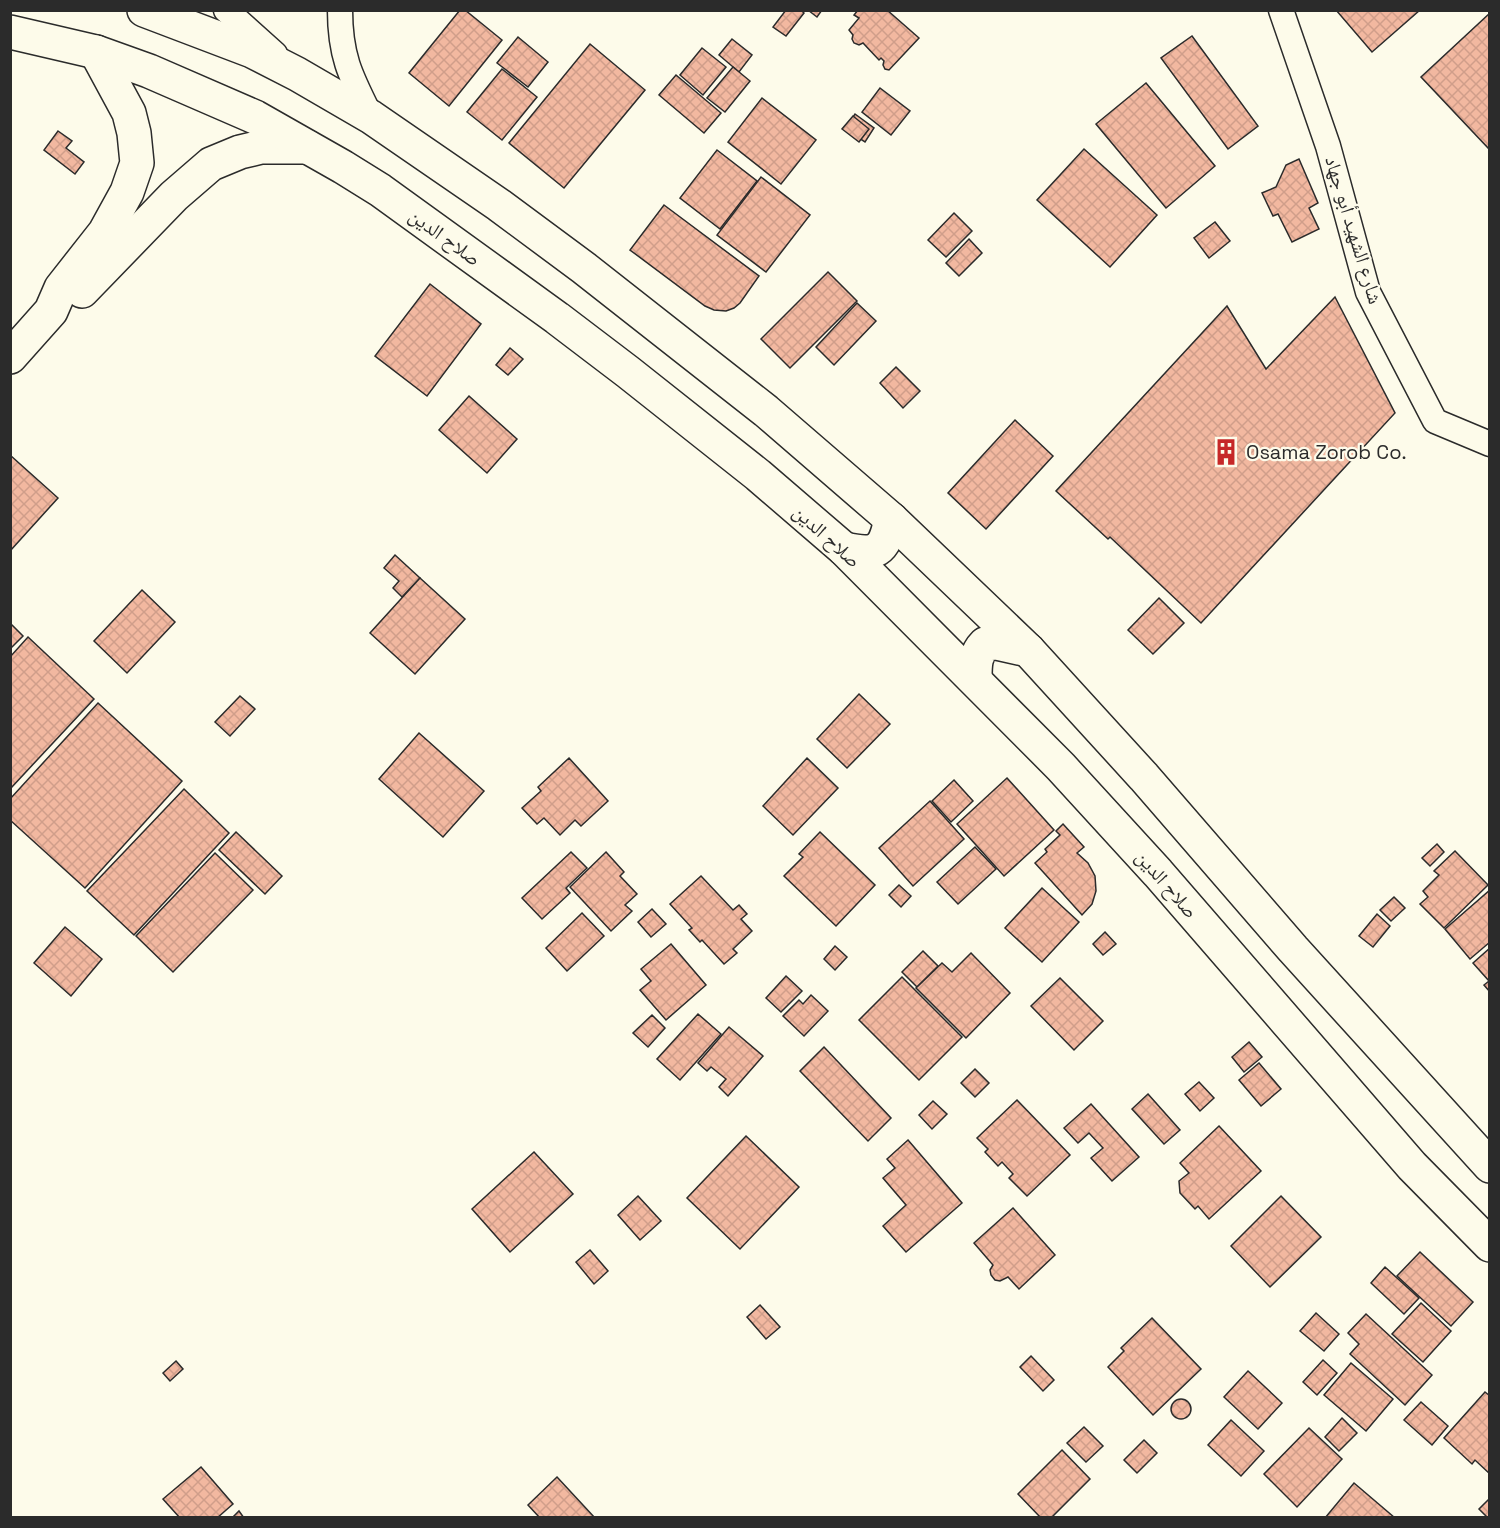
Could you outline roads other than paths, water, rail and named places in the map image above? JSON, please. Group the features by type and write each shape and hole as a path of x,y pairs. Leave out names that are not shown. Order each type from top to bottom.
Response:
{"main road":[{"path":"144,10 243,48 297,74 371,117 500,205 766,411 891,519 1028,650 1490,1166"},
{"name":"صلاح الدين","path":"10,32 96,52 203,93 255,117 343,167 380,190 602,352 758,475 844,549 931,638 975,678 1061,767 1158,873 1412,1166 1490,1245"},
{"path":"10,357 51,311 61,288 105,232 127,192 137,163 129,113 96,52"},
{"path":"51,311 76,297 174,196 211,164 240,152 261,147 307,147"},
{"path":"844,549 865,554 880,547 887,537 891,519"},
{"path":"975,678 978,651 985,644 996,643 1028,650"}],"street":[{"path":"226,10 297,74"},
{"path":"340,10 342,52 351,78 371,117"},
{"name":"شارع الشهيد أبو جهاد","path":"1281,10 1328,146 1368,292 1435,421 1490,444"}],"place":[{"name":"Osama Zorob Co.","path":"1226,452"}]}
